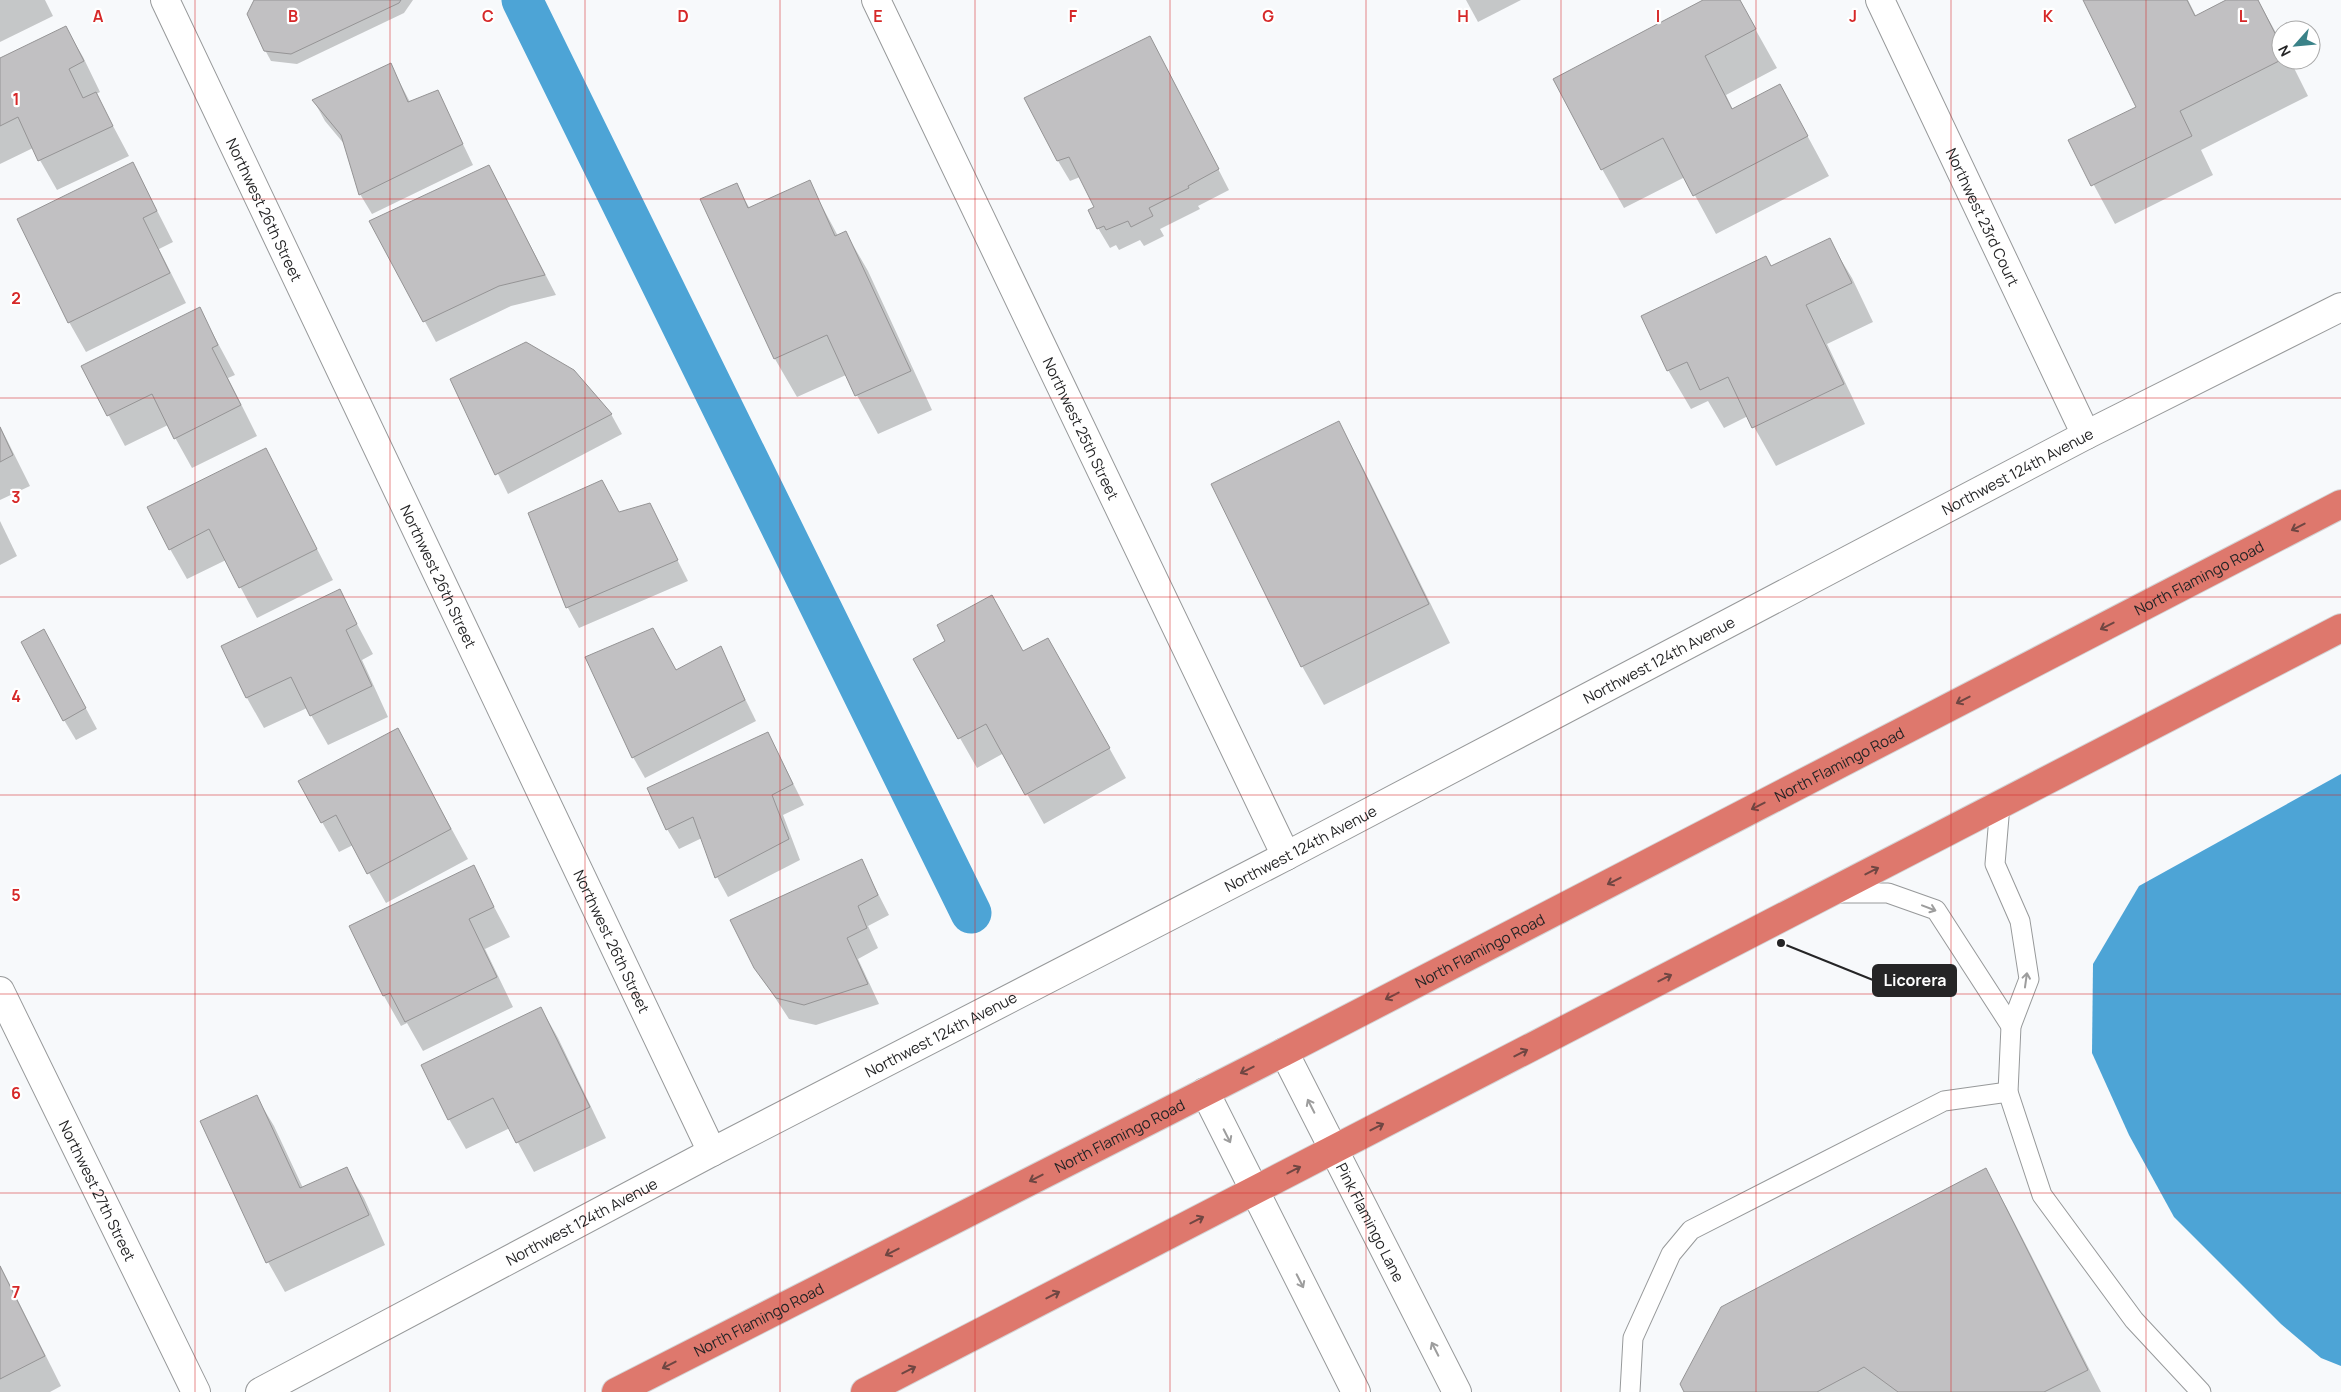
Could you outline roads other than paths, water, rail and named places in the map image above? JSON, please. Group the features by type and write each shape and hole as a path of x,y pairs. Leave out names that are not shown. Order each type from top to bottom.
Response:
{"highway":[{"name":"North Flamingo Road","path":"616,1392 1284,1052 2341,504"},
{"path":"865,1392 2341,628"}],"street":[{"name":"Northwest 26th Street","path":"165,0 712,1152"},
{"name":"Northwest 25th Street","path":"876,0 1286,856"},
{"name":"Northwest 23rd Court","path":"1880,0 2086,434"},
{"name":"Northwest 124th Avenue","path":"260,1392 712,1152 1286,856 2086,434 2341,307"},
{"name":"Northwest 27th Street","path":"0,991 196,1392"},
{"name":"Pink Flamingo Lane","path":"1284,1052 1457,1392"},
{"path":"1204,1092 1356,1392"}],"lane":[{"path":"2000,805 1995,864 2020,921 2029,979 2011,1026 2008,1092 2042,1195 2134,1320 2200,1392"},
{"path":"1830,893 1888,893 1936,910 2011,1026"},
{"path":"1630,1392 1632,1338 1671,1254 1691,1230 1944,1101 2008,1092"}],"water":[{"path":"2341,774 2341,1366 2321,1358 2281,1324 2174,1217 2129,1135 2092,1053 2093,964 2139,886"}],"waterway":[{"path":"522,0 971,913"}],"place":[{"name":"Licorera","path":"1781,943"}]}
